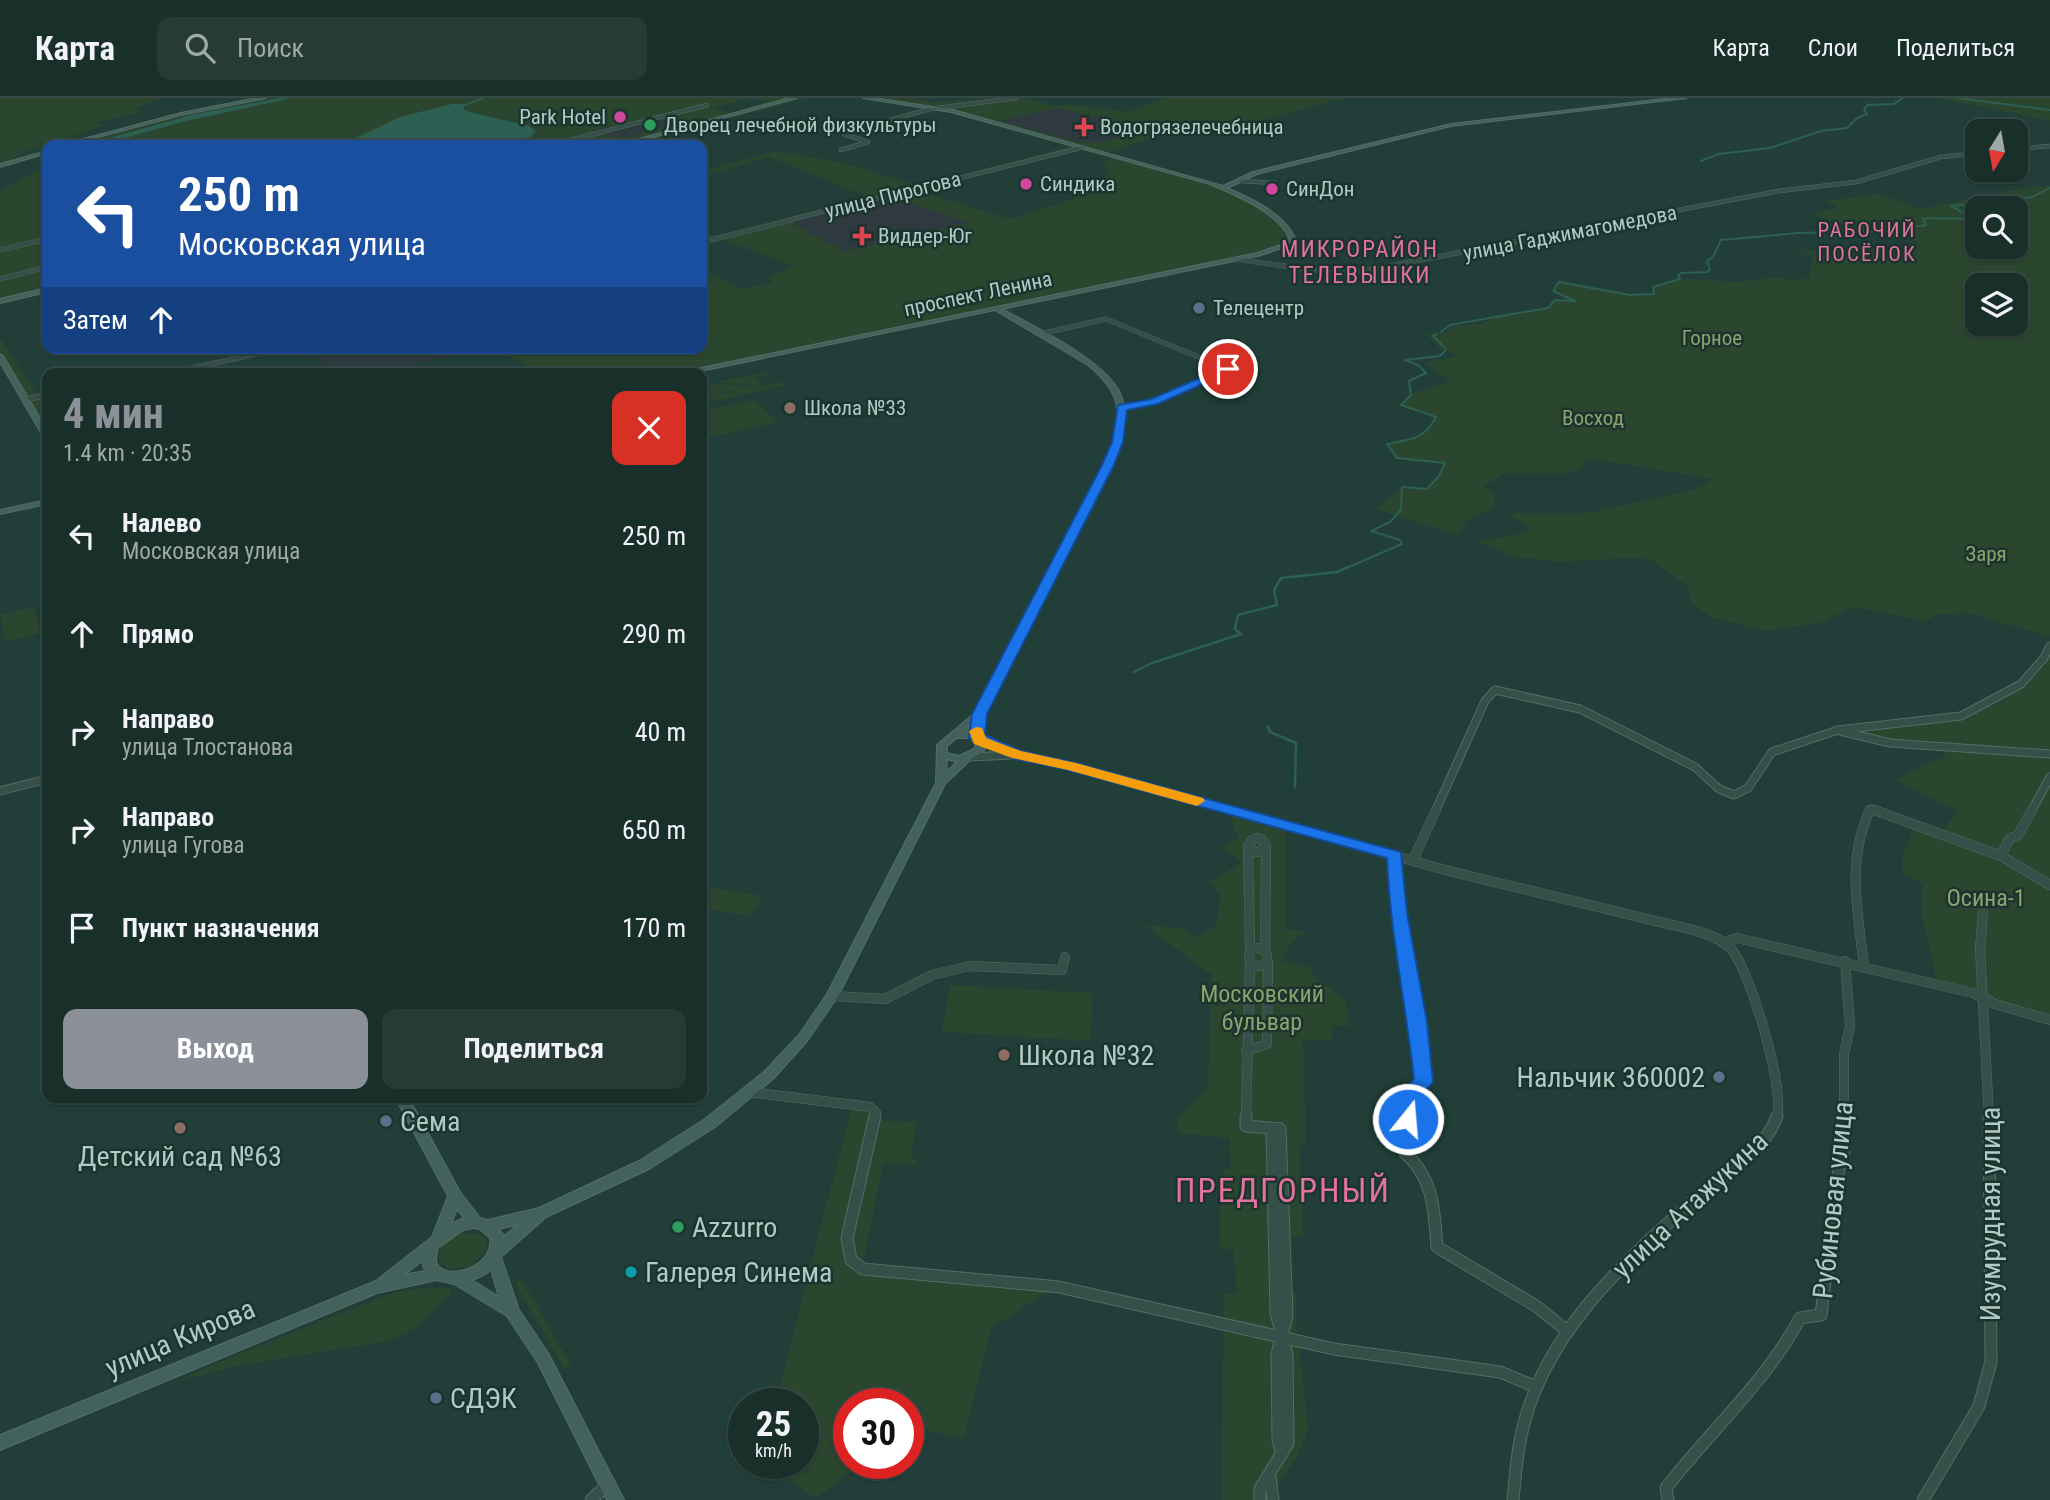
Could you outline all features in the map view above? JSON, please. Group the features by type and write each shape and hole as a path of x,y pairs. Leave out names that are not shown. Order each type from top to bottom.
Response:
{"street":[{"path":"82,140 181,114 264,98"},
{"path":"638,140 795,98"},
{"path":"864,98 936,108 1224,187 1255,173 1451,125 1684,98"},
{"path":"841,150 868,142 845,133 936,108 1016,98"},
{"path":"570,140 707,105"},
{"path":"2028,148 2050,146"},
{"name":"улица Пирогова","path":"707,241 1084,147"},
{"path":"0,166 42,153"},
{"name":"улица Гаджимагомедова","path":"1236,259 1345,273 1615,225 1779,191 1856,182 1941,157 1965,154"},
{"path":"1239,181 1275,183"},
{"name":"проспект Ленина","path":"705,368 1236,259 1283,246 1292,238 1288,228 1224,187"},
{"path":"0,250 42,240"},
{"path":"0,279 42,268"},
{"path":"0,301 42,291"},
{"path":"941,783 979,751 980,714 1108,465 1118,442 1122,408 1118,391 1105,373 996,309"},
{"path":"1040,334 1106,319 1228,369 1154,401 1122,408"},
{"path":"192,368 256,354"},
{"path":"0,356 42,426"},
{"path":"28,399 42,396"},
{"path":"0,512 42,503"},
{"path":"1413,860 1485,701 1495,690 1580,709 1695,767 1719,789 1734,795 1748,788 1772,752 1838,730 1961,716 2021,684 2044,658 2050,646"},
{"path":"382,1284 456,1226 481,1225 542,1213 595,1190 665,1153 749,1092 803,1038 832,996 941,783 944,755 942,745 980,714"},
{"path":"1838,730 1890,743 2050,754"},
{"path":"955,735 968,733 1017,755 1071,766 1413,860 1693,930 1723,943 1737,938 1845,961 1983,998 2050,1020"},
{"path":"944,755 954,760 1017,755"},
{"path":"2001,856 2010,839 2018,835 2050,777"},
{"path":"0,791 42,780"},
{"path":"1864,966 1852,876 1863,822 1871,809 2001,856 2050,885"},
{"path":"1246,1051 1267,1044 1266,843 1257,851 1248,841 1250,956 1246,1051 1246,1126 1272,1129 1278,1170 1280,1337 1286,1355 1282,1396 1288,1443 1270,1477 1260,1489 1261,1500"},
{"path":"1395,855 1398,913 1418,1022 1424,1082 1414,1090 1410,1102 1405,1153 1424,1169 1432,1187 1437,1247 1536,1306 1566,1330"},
{"name":"Изумрудная улица","path":"1923,1500 1979,1406 1991,1362 1991,1188 1980,949 1983,912"},
{"name":"улица Атажукина","path":"1513,1500 1519,1440 1534,1386 1566,1330 1621,1268 1761,1143 1774,1125 1780,1097 1773,1061 1735,956 1723,943"},
{"path":"1250,956 1266,957"},
{"path":"1250,956 1261,964 1266,957"},
{"path":"832,996 885,999 933,975 970,966 1062,970 1065,957"},
{"name":"Рубиновая улица","path":"1668,1500 1666,1488 1696,1449 1781,1354 1800,1318 1821,1315 1839,1167 1844,1151 1844,1054 1850,1026 1845,961"},
{"path":"749,1092 870,1107 876,1112 847,1238 846,1254 850,1263 858,1268 1059,1287 1334,1349 1500,1372 1534,1386"},
{"path":"404,1103 456,1196 481,1225 498,1239 495,1254 512,1312 543,1358 616,1500"},
{"path":"438,1274 429,1265 435,1241 456,1196"},
{"path":"457,1278 478,1271 542,1213"},
{"path":"382,1284 405,1283 438,1274 457,1278 512,1312"},
{"name":"улица Кирова","path":"0,1443 382,1284"},
{"path":"1270,1477 1273,1500"},
{"path":"591,1500 607,1485"}],"shaded area":[{"path":"291,98 182,122 118,140 102,140 195,114"},
{"path":"452,104 464,104 464,109 470,112 529,126 536,131 530,137 520,140 352,140 400,117"},
{"name":"Водогрязелечебница","path":"1058,108 1123,124 1130,122 1150,129 1098,143 1080,142 998,121"},
{"path":"651,117 678,123 623,138 590,131"},
{"name":"Виддер-Юг","path":"890,197 970,222 845,251 788,222"},
{"path":"310,354 455,354 400,368 329,368"}],"green space":[{"path":"0,98 162,98 137,108 141,112 97,122 106,124 63,140 42,140 42,146 18,152 20,155 9,160 25,158 0,165"},
{"path":"280,98 196,114 102,140 87,140 197,112"},
{"path":"291,98 749,98 712,108 731,113 769,101 751,98 806,98 651,140 118,140 182,122","holes":["651,117 677,123 623,138 592,131"]},
{"path":"865,98 919,98 929,102 1022,98 1055,106 1079,105 1128,112 1166,98 1344,98 1256,122 1162,135 1106,153 1212,183 1239,195 1292,232 1288,243 1269,252 704,368 530,368 506,354 707,354 707,272 742,289 774,282 767,277 794,266 721,239 707,243 707,238 869,197 769,157 707,176 707,170 776,151 839,162 920,186 1068,147 951,111","holes":["1058,108 1124,124 1130,122 1149,129 1098,143 1080,142 1000,121","1078,150 1112,158 1100,165 1109,168 1102,183 1092,193 1011,219 917,191","890,197 969,222 845,251 789,222"]},
{"path":"1940,98 2050,98 2050,121"},
{"path":"42,168 42,294 0,304 0,191"},
{"path":"2050,186 2050,637 1968,613 1938,614 1925,621 1860,608 1846,609 1826,622 1765,631 1712,617 1694,605 1686,585 1647,557 1560,562 1513,556 1478,542 1529,532 1526,524 1506,513 1587,513 1697,489 1713,479 1587,458 1581,470 1566,473 1505,473 1482,487 1494,491 1493,509 1467,520 1459,535 1375,509 1402,487 1427,489 1444,467 1443,461 1414,462 1397,458 1387,444 1419,437 1424,433 1436,416 1401,405 1416,392 1451,381 1425,363 1458,356 1440,348 1426,334 1445,333 1454,326 1482,324 1495,315 1547,308 1555,300 1574,301 1553,291 1559,282 1630,295 1654,294 1651,289 1657,284 1685,279 1738,282 1779,277 1790,281 1809,278 1813,256 1798,249 1834,253 1875,249 1889,254 1918,251 1901,245 1918,243 1891,231 1873,233 1811,215 1838,207 1825,201 1879,194 1921,209 1965,200 1965,259 2028,259 2028,196 1985,196"},
{"path":"0,338 36,394 42,393 42,427 0,356"},
{"path":"768,372 771,374 755,377 763,386 782,382 787,385 707,403 707,398 749,388 707,396 707,386 712,383 756,386 718,382"},
{"path":"753,400 779,422 707,438 707,410"},
{"path":"33,607 41,633 6,642 0,615"},
{"name":"Осина-1","path":"2050,646 2050,1020 1937,984 1923,921 1923,884 1903,875 1903,853 1915,826 1940,835 1957,811 1897,781 1945,756 1944,747 1890,743 1838,730 1961,716 2021,684"},
{"name":"Московский бульвар","path":"1229,813 1285,828 1285,929 1306,932 1291,943 1283,961 1311,967 1313,976 1345,999 1350,1027 1333,1025 1332,1041 1303,1040 1306,1143 1300,1146 1303,1237 1288,1237 1290,1293 1296,1294 1297,1331 1308,1430 1296,1458 1277,1487 1277,1500 1221,1500 1224,1294 1237,1294 1234,1251 1219,1247 1222,1172 1231,1167 1229,1138 1177,1133 1178,1118 1208,1089 1212,975 1144,925 1181,928 1196,938 1216,926 1221,896 1210,881 1243,862 1223,848 1238,838"},
{"path":"707,887 762,896 750,916 707,909"},
{"path":"950,985 1093,993 1090,1041 942,1032"},
{"path":"852,1105 870,1107 875,1120 917,1122 911,1154 919,1165 883,1163 862,1268 1063,1282 991,1328 964,1438 929,1431 924,1427 924,1388 833,1388 833,1479 841,1479 815,1499 791,1479 819,1479 819,1388 780,1388"},
{"path":"461,1233 482,1235 487,1241 487,1250 472,1266 449,1269 441,1263 441,1248"},
{"path":"522,1280 571,1365 564,1369 515,1283"},
{"path":"433,1287 450,1289 452,1293 418,1327 389,1341 235,1366 185,1380 190,1374 395,1292"}],"waterway":[{"path":"465,105 483,98"},
{"path":"1701,161 1719,154 1770,148 1821,131 1847,128 1857,118 1867,114 1864,110 1867,105 1894,104 1903,98"},
{"path":"1958,98 2050,110"},
{"path":"2028,197 2050,188"},
{"path":"1965,204 1951,206 1965,212"},
{"path":"1714,255 1721,240 1798,233 1888,231 1926,225 1923,219 1928,218 1965,219"},
{"path":"1441,332 1450,325 1548,308 1555,300 1575,301 1553,291 1559,282 1630,295 1654,294 1653,287 1680,279 1678,275 1681,273 1707,272 1710,270 1707,261 1713,257"},
{"path":"1437,334 1433,336 1446,349"},
{"path":"1344,569 1402,544 1400,540 1371,531 1390,522 1401,510 1402,487 1427,489 1439,476 1445,463 1397,458 1387,444 1410,440 1422,434 1436,417 1401,405 1411,395 1409,381 1426,373 1418,365 1405,360 1440,356 1445,351"},
{"path":"1134,672 1152,663 1241,634 1235,629 1238,615 1277,605 1274,590 1281,578 1337,572 1348,567"},
{"path":"1268,726 1270,732 1296,743 1295,787"}],"slow traffic":[{"path":"976,731 979,741 1017,755 1071,766 1197,801"}],"place":[{"name":"Park Hotel","path":"620,117"},
{"name":"Дворец лечебной физкультуры","path":"650,125"},
{"name":"Водогрязелечебница","path":"1084,127"},
{"name":"Синдика","path":"1026,184"},
{"name":"СинДон","path":"1272,189"},
{"name":"Виддер-Юг","path":"862,236"},
{"name":"Телецентр","path":"1199,308"},
{"name":"Школа №33","path":"790,408"},
{"name":"Школа №32","path":"1004,1055"},
{"name":"Нальчик 360002","path":"1719,1077"},
{"name":"Сема","path":"386,1121"},
{"name":"Детский сад №63","path":"180,1128"},
{"name":"Azzurro","path":"678,1227"},
{"name":"Галерея Синема","path":"631,1272"},
{"name":"СДЭК","path":"436,1398"}],"district":[{"name":"РАБОЧИЙ ПОСЁЛОК","path":"1867,242"},
{"name":"МИКРОРАЙОН ТЕЛЕВЫШКИ","path":"1360,262"},
{"name":"ПРЕДГОРНЫЙ","path":"1283,1190"}],"route":[{"path":"1228,369 1154,401 1122,408 1118,442 1108,465 980,714 976,728 977,738 1017,755 1071,766 1395,855 1398,913 1418,1022 1424,1082 1414,1090 1408,1119"}],"park label":[{"name":"Горное","path":"1712,338"},
{"name":"Восход","path":"1593,418"},
{"name":"Заря","path":"1986,554"}]}
